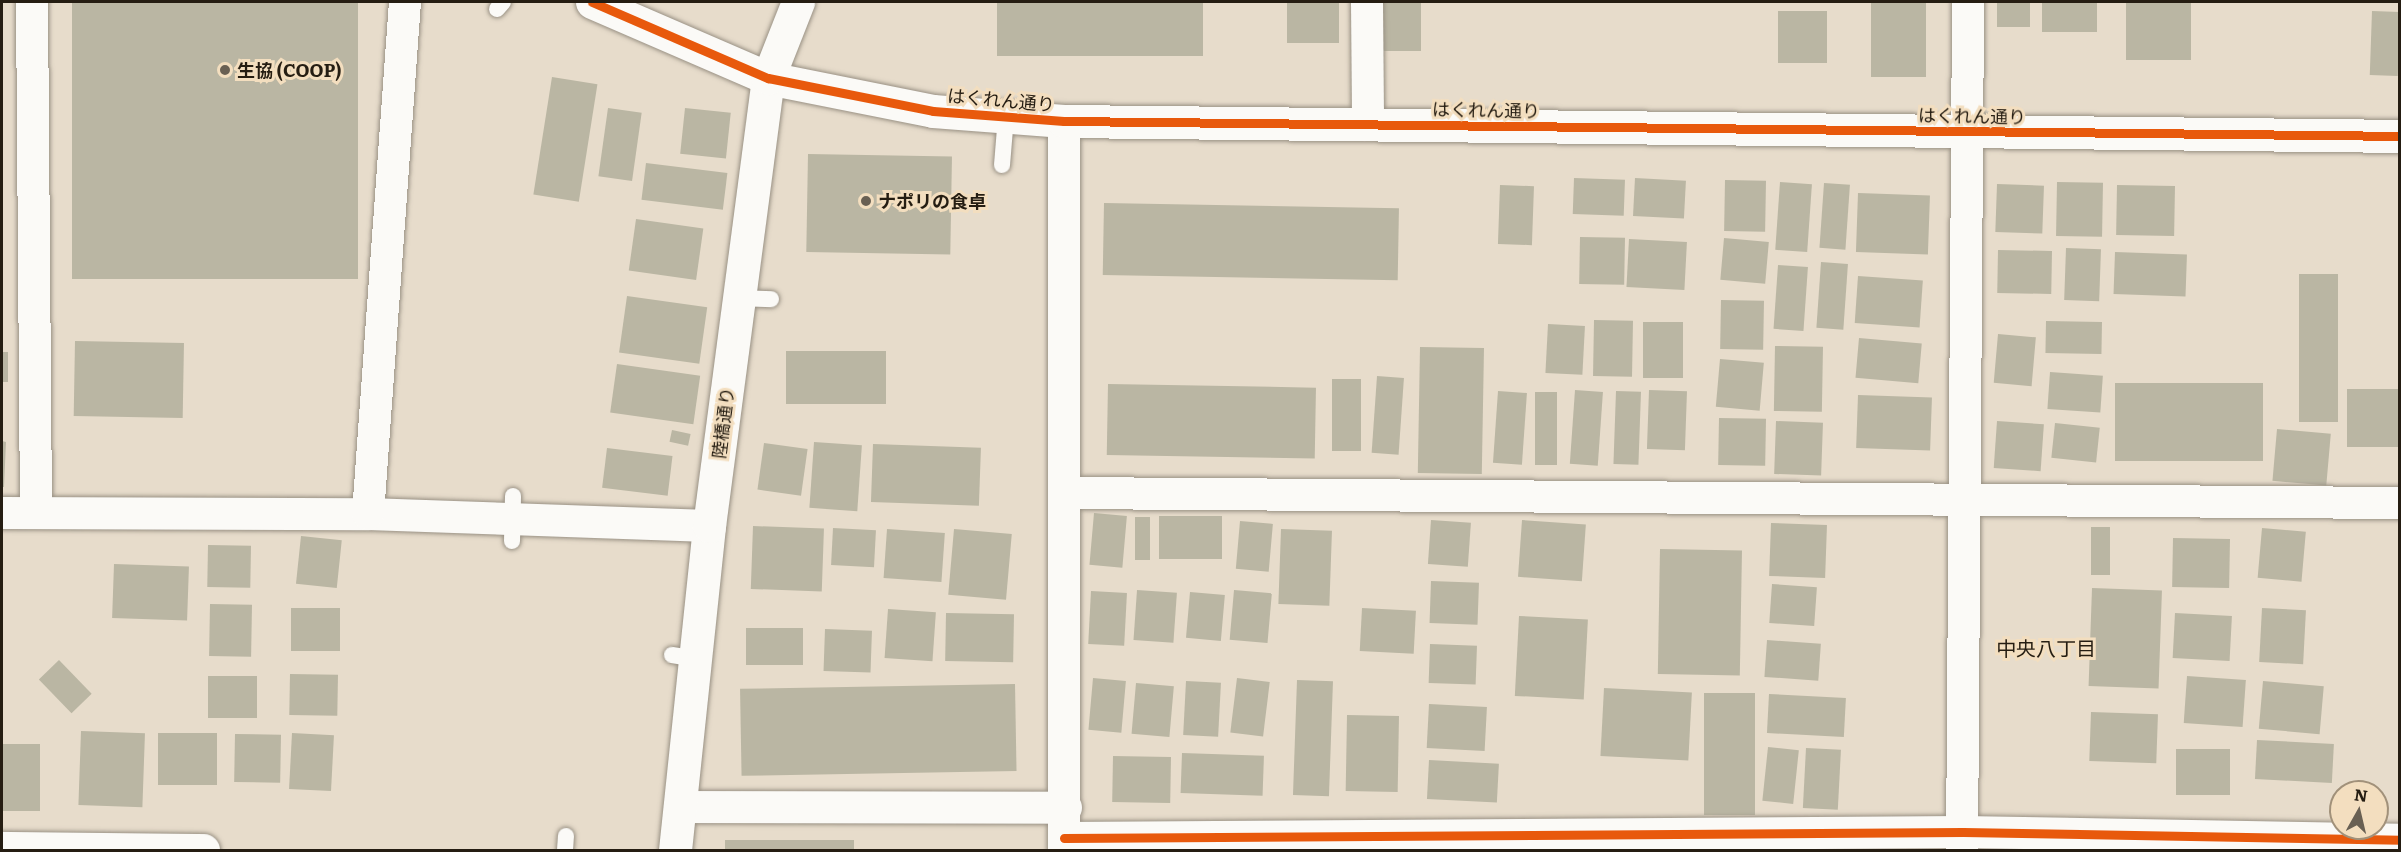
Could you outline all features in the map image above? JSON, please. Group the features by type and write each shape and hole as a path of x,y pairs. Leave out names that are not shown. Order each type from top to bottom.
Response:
{"street":[{"path":"32,2 36,512"},
{"path":"368,514 390,351 405,2"},
{"name":"はくれん通り","path":"592,2 768,78 933,111 1064,121 1968,133 2400,136"},
{"name":"陸橋通り","path":"675,850 682,807 684,657 709,526 768,78 798,2"},
{"path":"1367,2 1368,125"},
{"path":"1962,841 1968,2"},
{"path":"1064,121 1066,493 1064,832"},
{"path":"1066,493 2400,504"},
{"path":"2,513 368,514 709,526"},
{"path":"682,807 1064,832 1962,841 2400,840"},
{"path":"2,849 204,850"}],"lane":[{"path":"1002,165 1006,116"},
{"path":"739,298 771,299"}],"building":[{"path":"72,2 358,2 358,279 72,279"},
{"path":"997,2 1203,2 1203,56 997,56"},
{"path":"1287,2 1339,2 1339,43 1287,43"},
{"path":"1382,2 1421,2 1421,51 1382,51"},
{"path":"1871,2 1926,2 1926,77 1871,77"},
{"path":"1997,2 2030,2 2030,27 1997,27"},
{"path":"2042,2 2097,2 2097,32 2042,32"},
{"path":"2126,2 2191,2 2191,60 2126,60"},
{"path":"1778,11 1827,11 1827,63 1778,63"},
{"path":"2372,11 2400,12 2398,76 2370,75"},
{"path":"552,77 597,84 579,202 533,195"},
{"path":"608,108 642,113 632,181 598,176"},
{"path":"685,108 731,113 726,159 680,154"},
{"path":"808,154 952,157 950,254 806,252"},
{"path":"646,163 727,173 723,210 641,200"},
{"path":"1574,178 1625,180 1624,216 1573,214"},
{"path":"1635,178 1686,181 1684,219 1633,216"},
{"path":"1725,180 1766,181 1765,232 1724,231"},
{"path":"1780,182 1812,184 1807,252 1775,250"},
{"path":"2057,182 2103,183 2102,237 2056,236"},
{"path":"1824,183 1850,185 1845,250 1819,248"},
{"path":"1997,184 2044,186 2042,234 1995,232"},
{"path":"1500,185 1534,186 1532,245 1498,244"},
{"path":"2117,185 2175,186 2174,236 2116,235"},
{"path":"1858,193 1930,196 1928,254 1856,252"},
{"path":"1104,203 1399,208 1398,280 1103,275"},
{"path":"636,219 703,228 696,280 629,270"},
{"path":"1580,237 1625,238 1624,285 1579,284"},
{"path":"1724,238 1769,242 1765,284 1720,280"},
{"path":"1629,239 1687,242 1684,290 1626,287"},
{"path":"2066,248 2101,249 2099,301 2064,300"},
{"path":"1998,250 2052,251 2051,294 1997,293"},
{"path":"2115,252 2187,255 2185,296 2114,294"},
{"path":"1821,262 1848,264 1843,330 1816,328"},
{"path":"1778,265 1808,267 1803,331 1774,329"},
{"path":"2299,274 2338,274 2338,422 2299,422"},
{"path":"1858,276 1923,281 1920,327 1855,323"},
{"path":"627,296 707,307 699,364 619,352"},
{"path":"1721,300 1764,301 1763,350 1720,349"},
{"path":"1594,320 1633,321 1632,377 1593,376"},
{"path":"2046,321 2102,322 2101,354 2045,353"},
{"path":"1643,322 1683,322 1683,378 1643,378"},
{"path":"1548,324 1585,326 1582,375 1545,373"},
{"path":"1998,334 2036,337 2032,386 1994,383"},
{"path":"1859,338 1922,343 1918,383 1856,378"},
{"path":"75,341 184,343 183,418 74,416"},
{"path":"1775,346 1823,347 1822,412 1774,411"},
{"path":"1420,347 1484,348 1482,474 1418,473"},
{"path":"786,351 886,351 886,404 786,404"},
{"path":"2,352 8,352 8,382 2,382"},
{"path":"1720,359 1764,363 1760,411 1716,407"},
{"path":"617,364 700,376 693,424 610,413"},
{"path":"2050,372 2103,376 2100,413 2047,409"},
{"path":"1377,376 1404,378 1399,455 1372,453"},
{"path":"1332,379 1361,379 1361,451 1332,451"},
{"path":"2115,383 2263,383 2263,461 2115,461"},
{"path":"1108,384 1316,388 1315,459 1107,455"},
{"path":"2347,389 2398,389 2398,447 2347,447"},
{"path":"1575,390 1603,392 1598,466 1570,464"},
{"path":"1649,390 1687,391 1685,450 1647,449"},
{"path":"1498,391 1527,393 1522,465 1493,463"},
{"path":"1616,391 1641,392 1638,465 1613,464"},
{"path":"1535,392 1557,392 1557,465 1535,465"},
{"path":"1858,395 1932,398 1930,451 1856,448"},
{"path":"1719,418 1766,419 1765,466 1718,465"},
{"path":"1776,421 1823,423 1821,476 1774,474"},
{"path":"1997,421 2044,424 2041,471 1994,468"},
{"path":"2055,423 2100,428 2096,463 2051,458"},
{"path":"2277,429 2331,434 2326,486 2272,481"},
{"path":"672,430 691,434 688,446 670,442"},
{"path":"2,441 6,442 4,487 2,487"},
{"path":"814,442 862,445 857,511 809,508"},
{"path":"764,443 808,449 801,496 757,490"},
{"path":"873,444 981,448 979,506 871,502"},
{"path":"607,448 673,456 668,496 602,488"},
{"path":"1094,513 1127,516 1122,568 1089,565"},
{"path":"1159,516 1222,516 1222,559 1159,559"},
{"path":"1135,517 1150,517 1150,560 1135,560"},
{"path":"1431,520 1471,523 1468,567 1428,564"},
{"path":"1522,520 1586,524 1582,581 1518,577"},
{"path":"1240,521 1273,524 1269,572 1236,569"},
{"path":"1771,523 1827,525 1825,578 1769,576"},
{"path":"753,526 824,528 822,591 751,589"},
{"path":"2091,527 2110,527 2110,575 2091,575"},
{"path":"833,528 876,530 874,567 831,565"},
{"path":"2262,528 2306,532 2301,582 2258,578"},
{"path":"887,529 945,533 941,582 884,578"},
{"path":"954,529 1012,534 1006,600 948,595"},
{"path":"1281,529 1332,531 1329,606 1278,604"},
{"path":"301,536 342,540 337,588 296,584"},
{"path":"2173,538 2230,539 2229,588 2172,587"},
{"path":"208,545 251,546 250,588 207,587"},
{"path":"1660,549 1742,550 1740,675 1658,674"},
{"path":"114,564 189,567 187,621 112,618"},
{"path":"1431,581 1479,583 1478,625 1430,623"},
{"path":"1772,584 1817,587 1814,626 1769,623"},
{"path":"2092,588 2162,590 2159,688 2089,686"},
{"path":"1137,590 1177,593 1173,643 1134,640"},
{"path":"1234,590 1272,593 1267,643 1230,640"},
{"path":"1091,591 1127,593 1124,646 1088,644"},
{"path":"1190,592 1225,595 1221,641 1186,638"},
{"path":"210,604 252,605 251,657 209,656"},
{"path":"291,608 340,608 340,651 291,651"},
{"path":"1362,608 1416,611 1414,654 1360,651"},
{"path":"2262,608 2306,610 2303,664 2259,662"},
{"path":"888,609 936,612 932,661 885,658"},
{"path":"946,613 1014,614 1013,662 945,661"},
{"path":"2175,613 2232,616 2230,661 2173,658"},
{"path":"1519,616 1588,620 1584,700 1515,696"},
{"path":"746,628 803,628 803,665 746,665"},
{"path":"825,629 872,631 871,673 824,671"},
{"path":"1767,640 1821,644 1818,681 1764,677"},
{"path":"1430,644 1477,646 1476,685 1429,683"},
{"path":"59,660 92,694 72,713 39,679"},
{"path":"290,674 338,675 337,716 289,715"},
{"path":"208,676 257,676 257,718 208,718"},
{"path":"2187,676 2246,680 2243,727 2184,723"},
{"path":"1093,678 1126,681 1121,733 1088,730"},
{"path":"1237,678 1270,682 1263,737 1230,733"},
{"path":"1297,680 1333,681 1329,796 1293,795"},
{"path":"1186,681 1221,683 1218,737 1183,735"},
{"path":"2263,681 2324,686 2320,734 2259,729"},
{"path":"1136,683 1174,686 1169,737 1132,734"},
{"path":"1015,684 1017,771 742,776 740,689"},
{"path":"1604,688 1692,693 1688,761 1600,756"},
{"path":"1704,693 1755,693 1755,815 1704,815"},
{"path":"1769,694 1846,698 1844,737 1767,733"},
{"path":"1429,704 1487,707 1485,751 1427,748"},
{"path":"2091,712 2158,714 2156,763 2089,761"},
{"path":"1347,715 1399,716 1398,792 1346,791"},
{"path":"81,731 145,733 142,807 78,805"},
{"path":"158,733 217,733 217,785 158,785"},
{"path":"292,733 334,735 331,791 289,789"},
{"path":"235,734 281,735 280,783 234,782"},
{"path":"2257,740 2334,744 2332,780 2329,780 2329,783 2255,779"},
{"path":"2,744 40,744 40,811 2,811"},
{"path":"1768,747 1799,750 1793,804 1762,801"},
{"path":"1806,748 1841,750 1838,810 1803,808"},
{"path":"2176,749 2230,749 2230,795 2176,795"},
{"path":"1182,753 1264,756 1263,796 1181,793"},
{"path":"1113,756 1171,757 1170,803 1112,802"},
{"path":"1429,760 1499,764 1497,803 1427,799"},
{"path":"725,840 854,840 854,850 725,850"}],"cycle path":[{"path":"592,2 768,78 933,111 1064,121 2400,136"},
{"path":"1064,838 1963,832 2400,840"}],"place":[{"name":"生協 (COOP)","path":"225,70"},
{"name":"ナポリの食卓","path":"866,201"}],"district":[{"name":"中央八丁目","path":"2046,647"}]}
